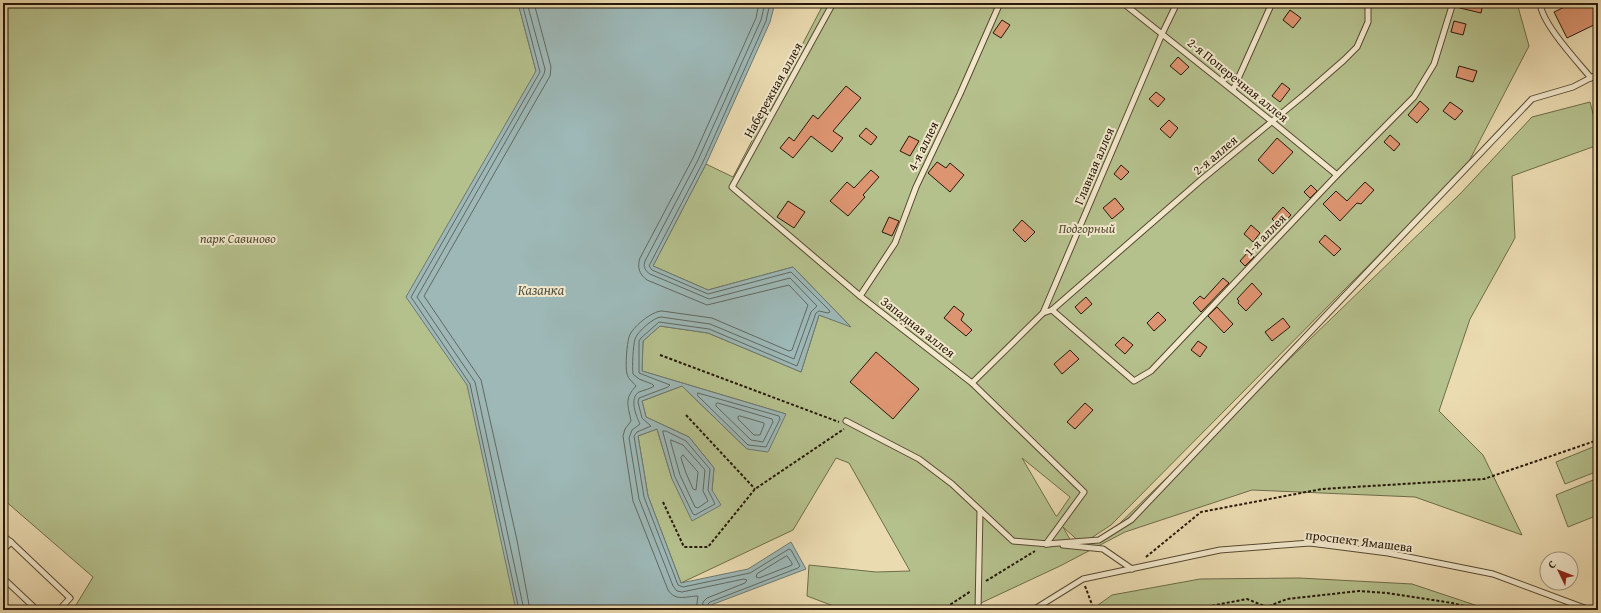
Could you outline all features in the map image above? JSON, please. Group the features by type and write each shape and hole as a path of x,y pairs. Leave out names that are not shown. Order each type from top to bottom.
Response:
{"lane":[{"name":"Набережная аллея","path":"732,187 833,3"},
{"name":"4-я аллея","path":"860,296 895,243 916,187 960,94 1000,3"},
{"name":"2-я Поперечная аллея","path":"1124,3 1337,175"},
{"name":"Главная аллея","path":"972,383 1043,313 1162,34 1177,3"},
{"path":"1233,90 1272,3"},
{"name":"2-я аллея","path":"1052,310 1195,186 1304,95 1357,47 1368,22 1368,3"},
{"name":"1-я аллея","path":"1052,310 1134,381 1151,371 1337,175 1414,97 1434,64 1452,6 1450,3"},
{"path":"1540,3 1541,11 1548,24 1591,78"},
{"path":"1046,544 1099,540 1131,520 1532,99 1573,87 1598,74"},
{"name":"Западная аллея","path":"732,187 860,296 972,383 1084,492 1046,544"},
{"path":"1043,313 1052,310"},
{"path":"846,423 918,459 952,484 1013,541 1103,549 1132,568"},
{"path":"978,610 980,511"},
{"path":"3,536 70,598 59,610"},
{"path":"3,550 11,542"},
{"name":"проспект Ямашева","path":"1033,610 1083,579 1220,550 1310,543 1388,553 1493,574 1590,610"},
{"path":"3,578 37,610"}],"path":[{"path":"660,355 846,423"},
{"path":"686,414 755,489"},
{"path":"663,502 684,547 708,546 755,489 846,423"},
{"path":"1132,568 1202,512 1322,489 1484,480 1598,440"},
{"path":"981,585 1046,544"},
{"path":"1083,579 1094,610"},
{"path":"942,610 975,589"},
{"path":"1198,610 1247,599 1267,608 1287,599 1359,591 1430,599 1482,610"}],"green space":[{"name":"парк Савиново","path":"3,3 518,3 536,71 527,610 73,610 93,577 3,499"},
{"name":"Подгорный","path":"824,3 1517,3 1529,46 1466,167 1111,525 1082,544 1063,527 1072,543 1082,549 1118,525 1460,194 1532,117 1590,102 1598,133 1598,145 1512,176 1515,238 1470,319 1439,411 1483,455 1522,535 1415,497 1252,490 1125,532 1060,566 966,610 844,610 807,596 809,565 876,572 910,571 849,463 836,458 793,530 681,583 648,496 638,436 657,429 672,479 712,490 714,468 689,437 646,417 642,401 682,386 747,449 786,414 642,371 643,341 660,326 708,333 801,372 819,315 850,326 793,267 708,290 653,266 706,164 733,177","holes":["1022,458 1070,497 1056,516"]},
{"path":"1598,445 1598,471 1565,484 1556,462"},
{"path":"1598,478 1598,515 1568,527 1556,495"},
{"path":"1299,578 1412,584 1490,610 1091,610 1112,595 1200,579"}],"water":[{"name":"Казанка","path":"518,3 775,3 770,22 706,164 653,266 708,290 793,267 851,327 819,315 801,372 708,333 660,326 643,341 642,371 786,414 768,452 747,449 682,386 642,401 646,417 689,437 714,468 712,490 721,505 692,521 672,479 657,429 638,436 648,496 681,583 748,569 791,542 806,569 711,605 711,610 516,610 467,385 406,297 536,71"}],"building":[{"path":"1456,3 1483,3 1481,13 1456,7"},
{"path":"1573,3 1598,3 1598,23 1567,38 1554,12"},
{"path":"1290,10 1301,18 1293,28 1283,20"},
{"path":"1002,20 1010,25 1001,38 993,33"},
{"path":"1454,21 1466,24 1463,35 1451,32"},
{"path":"1178,57 1189,67 1181,75 1170,66"},
{"path":"1459,66 1477,71 1473,82 1456,77"},
{"path":"1282,83 1290,89 1280,102 1272,96"},
{"path":"846,86 861,98 833,131 843,138 832,152 811,136 793,158 780,148 789,137 794,141 813,115 818,119"},
{"path":"1156,92 1165,99 1158,107 1149,99"},
{"path":"1420,101 1429,109 1417,123 1408,115"},
{"path":"1450,102 1463,111 1455,120 1443,111"},
{"path":"1169,120 1178,128 1170,138 1160,129"},
{"path":"866,128 877,137 871,145 859,136"},
{"path":"1390,135 1400,144 1394,151 1384,142"},
{"path":"909,136 919,141 910,156 900,151"},
{"path":"1277,138 1293,152 1273,174 1258,160"},
{"path":"937,162 946,168 950,163 964,175 950,192 928,173"},
{"path":"1121,165 1129,172 1121,180 1114,174"},
{"path":"871,170 879,177 863,195 865,197 848,216 830,201 847,182 854,188"},
{"path":"1365,182 1374,190 1361,204 1357,203 1340,221 1323,204 1336,191 1347,201"},
{"path":"1311,185 1317,191 1310,198 1304,192"},
{"path":"1115,198 1124,209 1112,219 1103,208"},
{"path":"788,201 805,212 794,228 777,217"},
{"path":"1283,207 1291,215 1280,227 1272,219"},
{"path":"889,217 899,221 892,236 882,232"},
{"path":"1022,220 1035,232 1025,242 1013,230"},
{"path":"1251,225 1260,233 1253,242 1244,234"},
{"path":"1325,235 1341,249 1334,256 1319,242"},
{"path":"1248,252 1254,257 1245,266 1240,261"},
{"path":"1223,278 1229,283 1201,312 1193,303 1200,296 1204,299"},
{"path":"1252,283 1262,294 1246,311 1238,303 1239,301 1237,299"},
{"path":"1086,297 1092,304 1081,314 1075,307"},
{"path":"954,306 964,314 961,320 972,330 966,336 944,318"},
{"path":"1217,307 1233,324 1224,333 1208,316"},
{"path":"1158,312 1166,320 1154,331 1147,323"},
{"path":"1283,318 1290,327 1272,341 1265,332"},
{"path":"1123,337 1133,345 1125,354 1115,345"},
{"path":"1198,341 1207,347 1200,357 1191,350"},
{"path":"1070,350 1079,359 1062,374 1054,364"},
{"path":"876,352 919,389 893,419 850,382"},
{"path":"1085,403 1093,410 1075,429 1067,422"}]}
